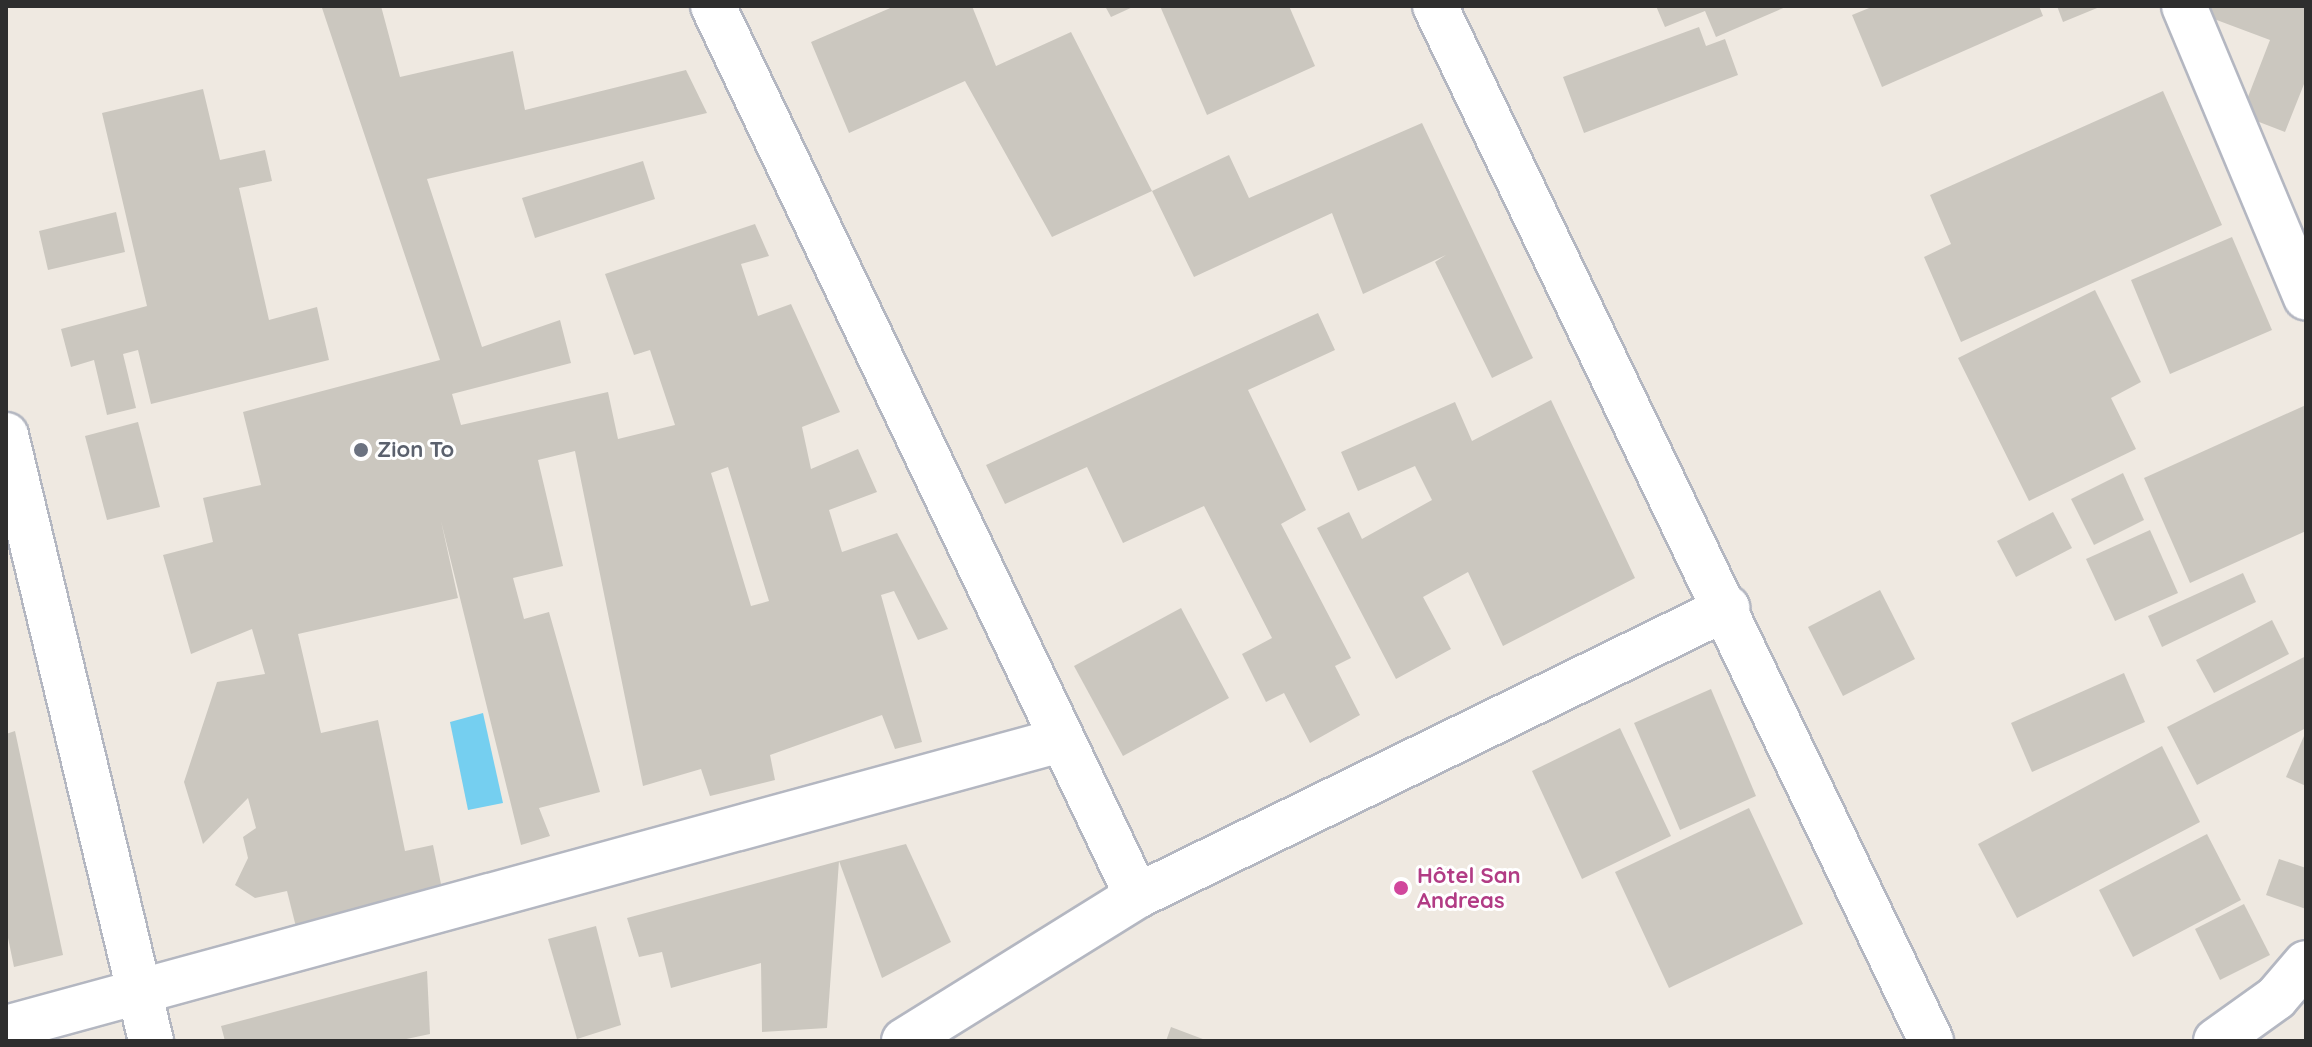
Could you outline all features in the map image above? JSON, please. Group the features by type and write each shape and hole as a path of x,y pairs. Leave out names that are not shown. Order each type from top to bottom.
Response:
{"street":[{"path":"713,6 1137,896"},
{"path":"1435,6 1727,608 1931,1041"},
{"path":"2184,6 2306,298"},
{"path":"6,435 151,1041"},
{"path":"904,1041 1137,896 1727,608"},
{"path":"6,1028 140,997 1061,740"},
{"path":"2216,1041 2276,998 2306,963"}],"water":[{"path":"483,713 503,803 468,810 450,722"}],"building":[{"path":"381,6 400,77 513,51 525,110 686,70 707,113 427,179 482,347 560,320 571,363 452,394 461,425 608,392 618,439 675,425 650,350 634,355 605,274 755,224 769,256 741,264 758,316 791,304 840,412 802,427 811,469 858,449 877,492 829,510 842,552 897,533 948,629 918,640 894,591 881,595 922,742 895,749 882,715 770,755 775,780 710,796 701,769 643,786 575,451 538,460 563,566 513,578 524,619 549,612 600,792 539,808 550,836 521,845 441,521 458,598 298,634 321,733 378,720 405,851 433,845 442,889 296,927 287,891 255,898 235,885 248,858 243,837 256,828 248,798 203,844 184,782 217,682 265,674 252,629 191,654 163,555 213,542 203,498 261,485 243,412 440,360 322,8","holes":["728,467 769,601 751,606 711,473"]},
{"path":"895,6 972,6 996,66 1071,32 1152,191 1052,237 965,81 849,133 811,42"},
{"path":"1105,6 1135,6 1111,17"},
{"path":"1160,6 1289,6 1315,66 1207,115"},
{"path":"1656,6 1788,6 1716,37 1705,11 1665,27"},
{"path":"1874,6 2039,6 2043,16 1882,87 1852,15"},
{"path":"2057,6 2102,6 2063,22"},
{"path":"2200,6 2306,8 2306,79 2285,132 2241,115 2270,40 2198,13"},
{"path":"1699,27 1706,46 1725,39 1738,75 1584,133 1563,77"},
{"path":"203,89 220,160 265,150 272,181 239,188 269,320 317,307 329,360 151,404 138,350 123,354 136,408 107,415 94,360 71,367 61,329 147,306 102,113"},
{"path":"2163,91 2222,225 1961,342 1924,257 1951,244 1930,195"},
{"path":"1422,123 1533,358 1492,378 1435,262 1446,255 1363,294 1332,213 1194,277 1152,191 1229,155 1249,198"},
{"path":"643,161 655,199 535,238 522,198"},
{"path":"116,212 125,252 48,270 39,231"},
{"path":"2232,237 2272,330 2170,374 2131,280"},
{"path":"2095,290 2141,382 2111,398 2136,449 2029,501 1958,358"},
{"path":"1318,313 1335,350 1248,390 1306,510 1281,524 1351,658 1335,666 1360,715 1310,743 1284,693 1266,702 1242,654 1272,638 1204,506 1123,543 1087,467 1005,504 986,465"},
{"path":"1551,400 1635,578 1503,646 1468,572 1423,597 1451,649 1396,679 1317,528 1349,512 1362,539 1432,500 1415,466 1358,491 1341,452 1455,402 1472,441"},
{"path":"2306,405 2306,531 2190,583 2144,478"},
{"path":"138,422 160,507 107,520 85,436"},
{"path":"2123,473 2144,520 2094,545 2071,499"},
{"path":"2053,512 2072,548 2016,577 1997,541"},
{"path":"2150,530 2178,593 2115,621 2086,559"},
{"path":"2243,573 2256,602 2162,647 2148,616"},
{"path":"1880,590 1915,659 1843,696 1808,627"},
{"path":"1181,608 1229,698 1123,756 1074,666"},
{"path":"2272,620 2289,654 2214,693 2196,660"},
{"path":"2306,656 2306,728 2197,785 2167,727"},
{"path":"2124,673 2145,722 2032,772 2011,723"},
{"path":"1711,689 1756,796 1680,830 1634,723"},
{"path":"1620,728 1671,836 1582,879 1532,771"},
{"path":"15,731 63,955 14,967 6,928 6,734"},
{"path":"2306,737 2306,786 2286,777"},
{"path":"2162,746 2200,822 2017,918 1978,844"},
{"path":"1749,808 1803,924 1669,988 1615,872"},
{"path":"2207,834 2241,900 2133,957 2099,890"},
{"path":"906,844 951,942 882,978 839,861"},
{"path":"2279,859 2306,868 2306,909 2266,895"},
{"path":"839,861 827,1028 762,1032 761,963 671,988 662,952 639,957 627,918"},
{"path":"2244,904 2270,955 2220,980 2195,929"},
{"path":"596,926 621,1025 577,1039 548,939"},
{"path":"427,971 430,1034 397,1041 225,1041 221,1026"},
{"path":"1171,1027 1208,1041 1166,1041"}],"place":[{"name":"Zion To","path":"361,450"},
{"name":"Hôtel San Andreas","path":"1401,888"}]}
